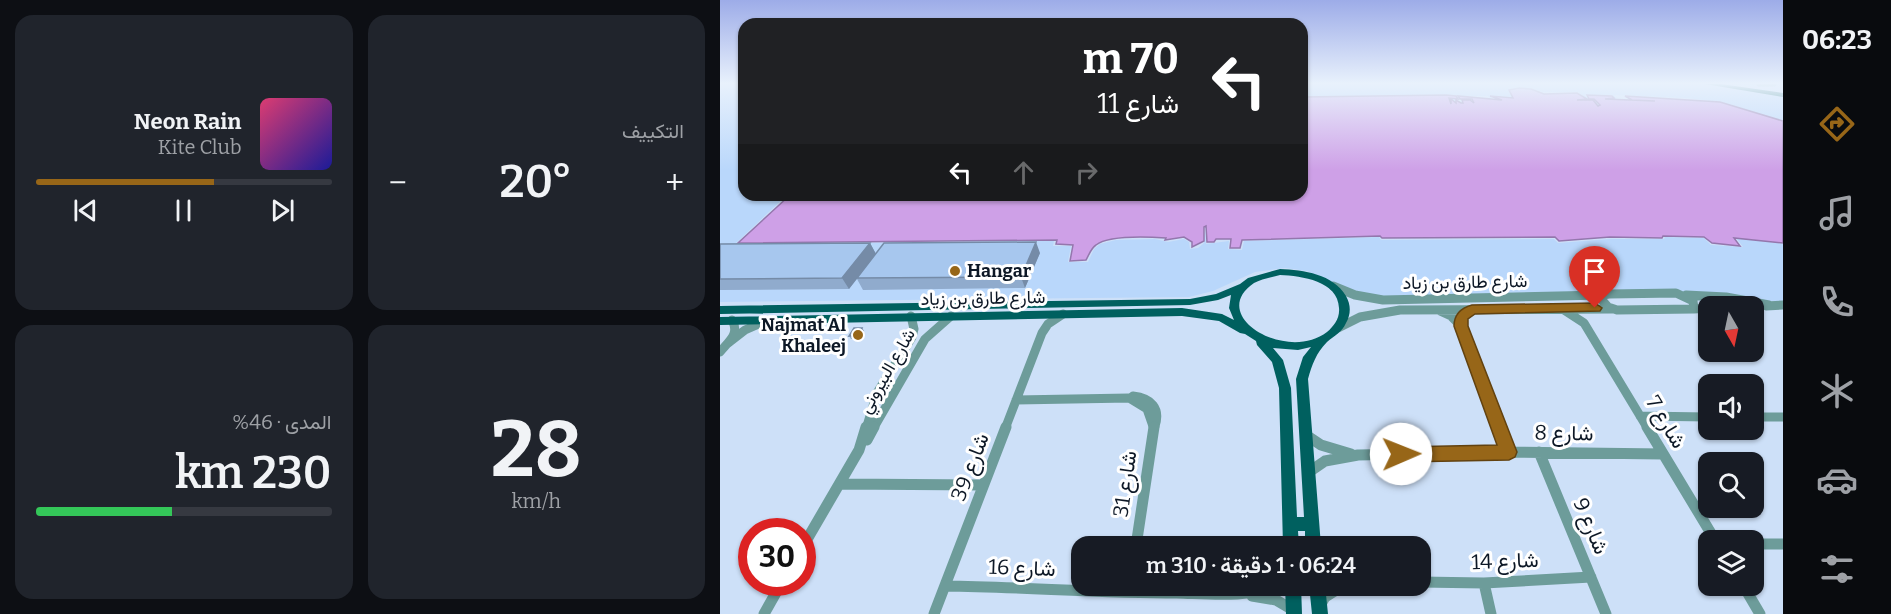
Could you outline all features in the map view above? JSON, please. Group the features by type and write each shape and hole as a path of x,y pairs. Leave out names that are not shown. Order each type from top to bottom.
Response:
{"main road":[{"path":"1290,536 1284,378 1277,360 1256,338 1244,330 1236,319 1233,308 1236,296 1243,287 1263,275 1289,272 1315,277 1330,285 1342,298 1344,305 1343,321 1309,357 1302,378 1312,536"},
{"name":"شارع طارق بن زياد","path":"720,310 1190,302 1218,297 1243,287"},
{"name":"شارع طارق بن زياد","path":"720,321 953,315 1196,313 1222,318 1244,330"},
{"path":"1256,338 1284,346 1304,345 1323,340"},
{"path":"1290,526 1300,523 1312,526"},
{"path":"1293,596 1294,612"}],"street":[{"name":"شارع طارق بن زياد","path":"1330,285 1355,295 1383,300 1680,294 1726,297 1775,305"},
{"path":"1680,294 1693,301 1694,309"},
{"path":"1604,295 1601,302 1612,309"},
{"path":"1775,305 1783,314"},
{"name":"شارع 7","path":"1561,308 1584,323 1709,530"},
{"path":"1584,323 1587,308"},
{"name":"شارع طارق بن زياد","path":"1338,328 1372,313 1472,309 1698,309"},
{"path":"1461,326 1463,316 1472,309"},
{"path":"1436,310 1451,316 1461,326 1509,452"},
{"path":"1032,314 1042,324 1042,333"},
{"name":"شارع 39","path":"934,614 1042,333 1048,324 1064,314"},
{"name":"شارع البيروني","path":"816,524 925,339 937,326 953,315"},
{"name":"شارع البيروني","path":"859,450 878,393 912,337 914,329 911,316"},
{"path":"720,352 736,330 732,320"},
{"path":"727,344 745,330 767,320"},
{"name":"شارع 31","path":"1016,400 1121,397 1135,400 1145,406 1152,416 1154,429 1138,536"},
{"path":"1640,416 1698,417"},
{"path":"1764,417 1783,417"},
{"name":"شارع 8","path":"1305,434 1320,445 1358,455"},
{"name":"شارع 8","path":"1309,472 1325,460 1358,455 1509,452 1663,454"},
{"name":"شارع 9","path":"1539,452 1606,614"},
{"path":"840,484 983,485"},
{"path":"1764,544 1783,544"},
{"name":"شارع 14","path":"1431,582 1484,583 1591,577"},
{"path":"1484,583 1491,614"},
{"name":"شارع 16","path":"945,586 1071,588"},
{"path":"764,614 774,596"},
{"name":"شارع 16","path":"1254,596 1276,600 1294,612"},
{"path":"1319,610 1327,596"},
{"path":"1749,596 1760,614"}],"shaded area":[{"path":"720,113 738,113 738,201 781,201 735,244 1054,241 1053,246 1071,246 1068,262 1088,262 1094,249 1100,244 1116,240 1155,239 1168,242 1184,239 1189,242 1190,249 1198,248 1204,243 1205,227 1206,244 1229,241 1228,249 1242,250 1244,241 1379,237 1381,240 1554,239 1558,243 1611,239 1664,239 1665,237 1704,238 1711,245 1743,247 1737,239 1783,244 1783,301 1764,301 1764,296 1718,294 1378,297 1336,285 1307,271 1285,268 1255,272 1213,291 1189,297 720,302"},
{"path":"1308,113 1755,113 1783,121 1783,243 1734,238 1740,246 1712,243 1704,237 1663,236 1662,238 1610,237 1559,241 1555,237 1382,238 1380,236 1242,240 1240,248 1230,248 1231,239 1216,239 1214,242 1207,242 1206,226 1204,227 1204,241 1192,247 1192,242 1184,237 1165,240 1166,238 1120,238 1096,245 1086,260 1070,261 1073,245 1056,244 1057,240 738,243 784,201 1308,201"},
{"path":"1755,113 1783,113 1783,121"}],"building":[{"name":"Hangar","path":"1036,242 1021,277 857,278 884,243"},
{"path":"870,243 842,278 720,279 720,244"},
{"path":"854,328 862,328 858,335 849,336"}],"place":[{"name":"Hangar","path":"955,271"},
{"name":"Najmat Al Khaleej","path":"858,335"}],"route":[{"path":"1401,454 1509,452 1461,326 1461,319 1465,313 1472,309 1595,308"}]}
